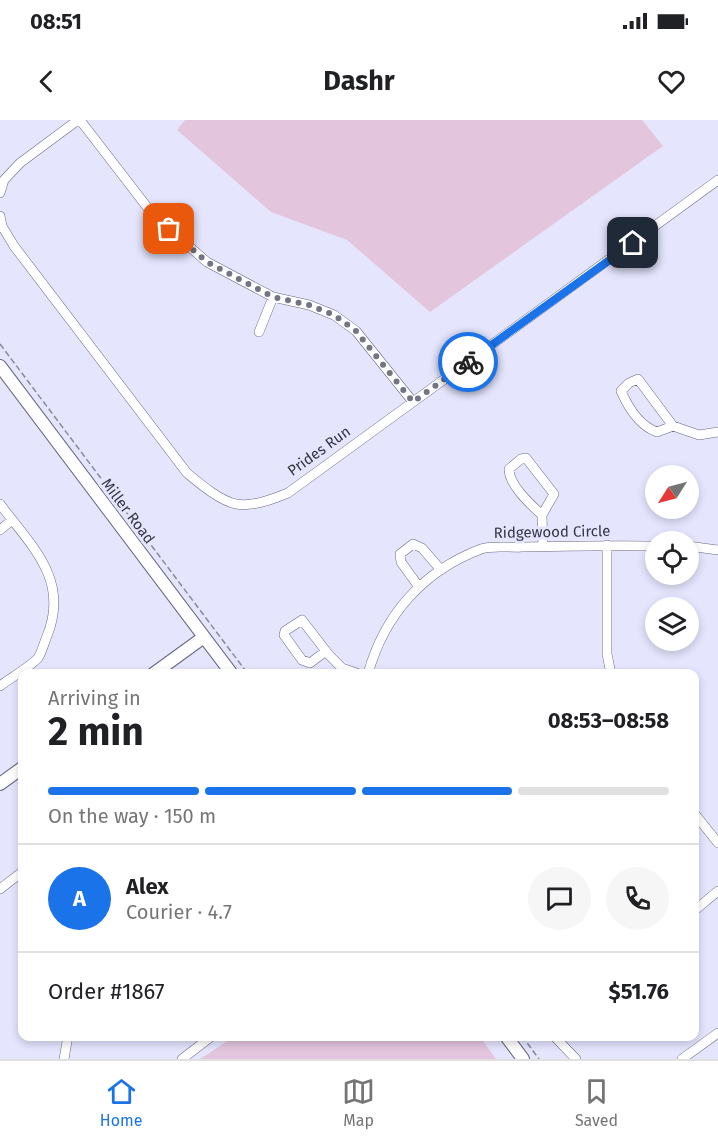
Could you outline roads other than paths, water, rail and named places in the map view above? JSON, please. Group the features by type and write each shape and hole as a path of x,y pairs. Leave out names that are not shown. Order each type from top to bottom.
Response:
{"street":[{"path":"0,194 4,180 20,164 79,120 154,216 207,262 273,297 309,305 334,315 356,331 413,402"},
{"name":"Prides Run","path":"0,216 2,226 14,246 187,473 204,489 236,504 265,502 288,493 718,180"},
{"path":"259,332 273,297"},
{"name":"Miller Road","path":"0,366 228,669"},
{"path":"673,426 657,432 648,429 626,403 621,391 629,383 638,379 673,426 699,435 718,432"},
{"path":"542,514 532,506 509,476 509,469 520,459 526,458 554,494 542,514 543,547"},
{"path":"0,504 39,553 50,577 55,603 50,628 38,658 23,669"},
{"path":"0,530 12,520"},
{"path":"420,587 401,562 400,554 406,549 414,544 422,548 441,570"},
{"path":"607,545 607,654 610,669"},
{"name":"Ridgewood Circle","path":"369,669 374,651 395,614 409,595 441,570 483,548 645,546"},
{"path":"699,547 718,550"},
{"path":"326,651 310,663 302,660 284,635 285,631 302,620 326,651 345,669"},
{"path":"160,669 204,637"},
{"path":"0,686 18,673"},
{"path":"0,784 18,771"},
{"path":"699,819 718,843"},
{"path":"0,889 18,875"},
{"path":"699,907 718,891"},
{"path":"682,1059 718,1033"},
{"path":"64,1059 67,1041"},
{"path":"182,1059 205,1041"},
{"path":"510,1041 523,1059"},
{"path":"560,1041 576,1059"}]}
